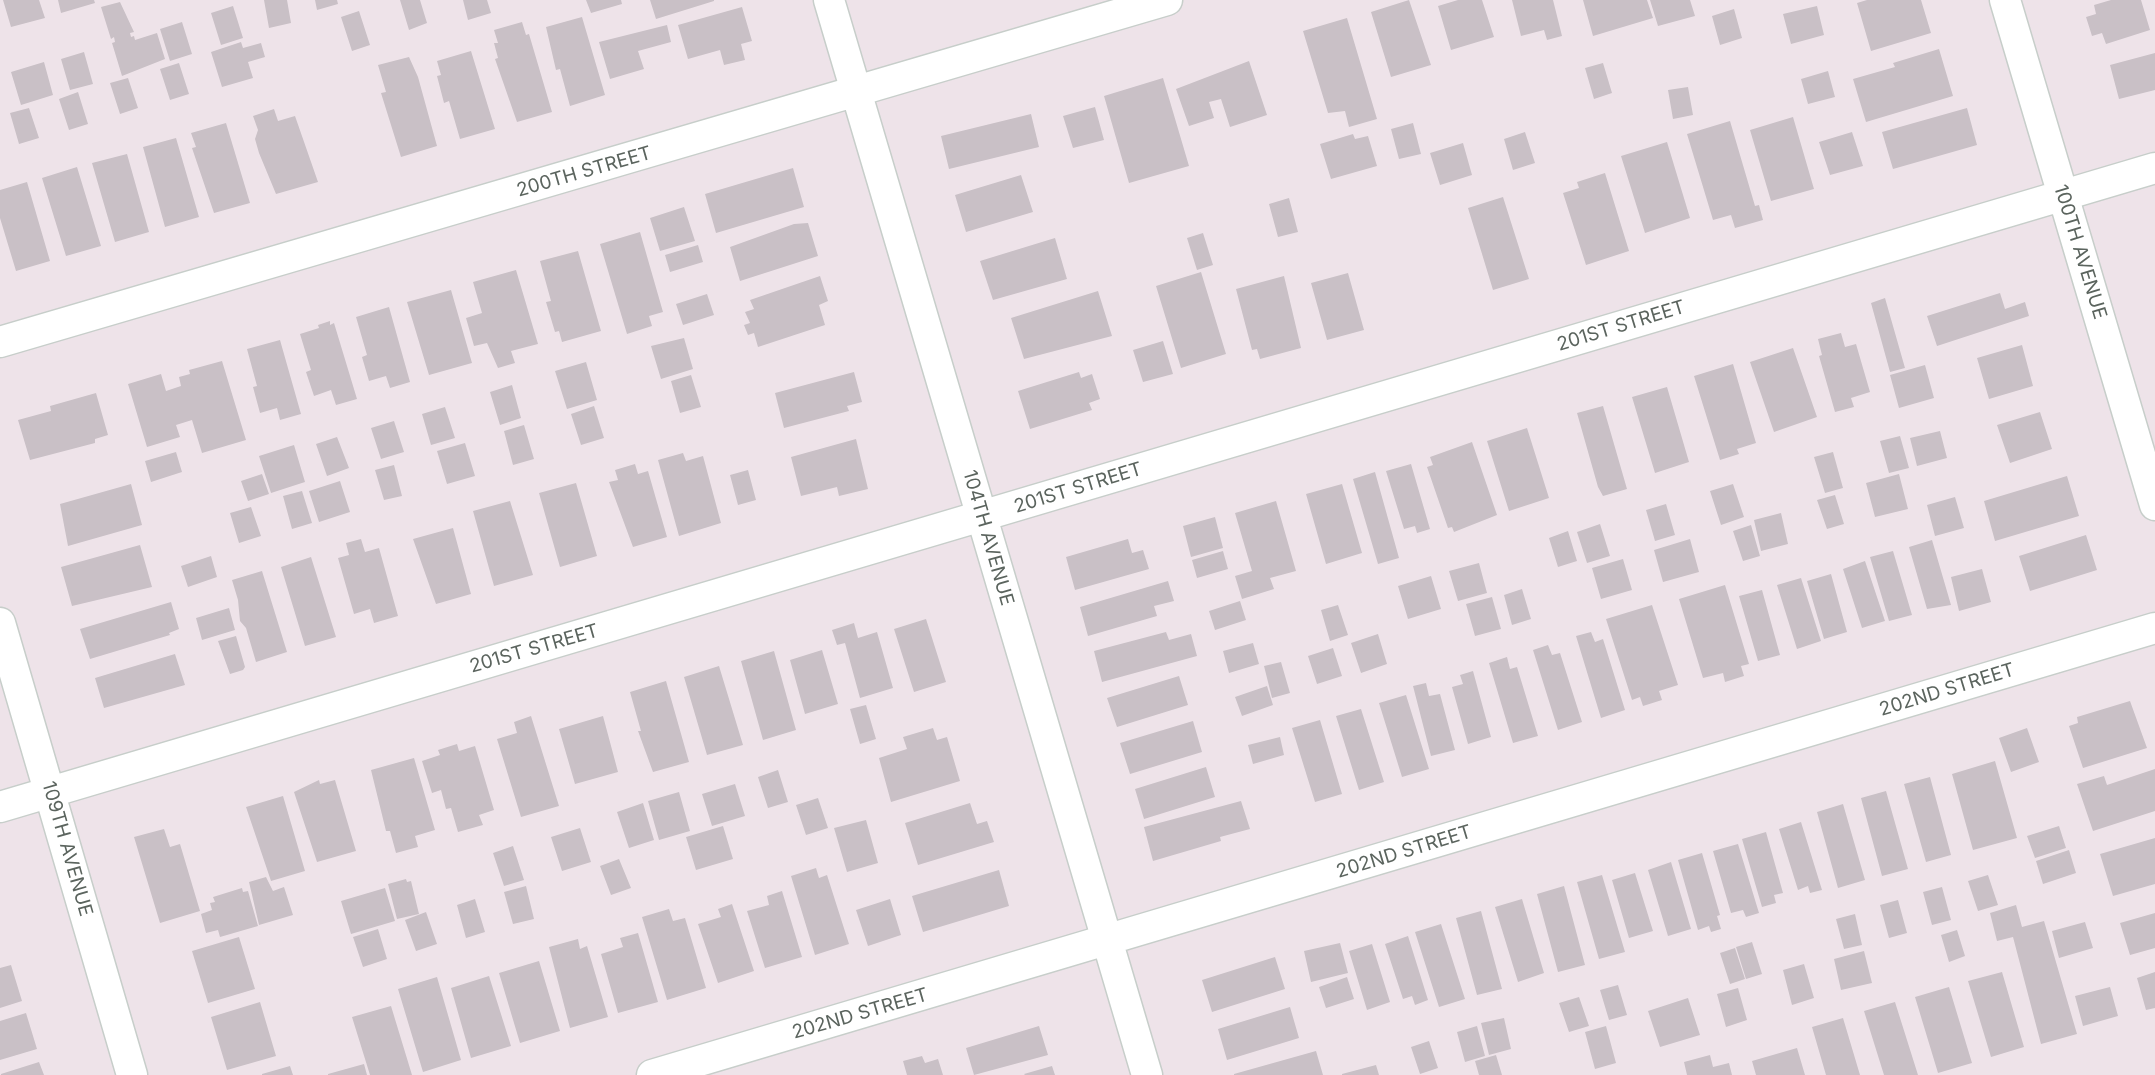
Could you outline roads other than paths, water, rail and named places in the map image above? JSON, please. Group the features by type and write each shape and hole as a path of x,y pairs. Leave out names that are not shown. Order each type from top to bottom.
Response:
{"street":[{"name":"104TH AVENUE","path":"829,0 1147,1075"},
{"name":"200TH STREET","path":"0,342 1167,0"},
{"name":"100TH AVENUE","path":"2006,0 2155,505"},
{"name":"201ST STREET","path":"0,807 2155,168"},
{"name":"109TH AVENUE","path":"0,623 132,1075"},
{"name":"202ND STREET","path":"652,1075 2155,628"}]}
